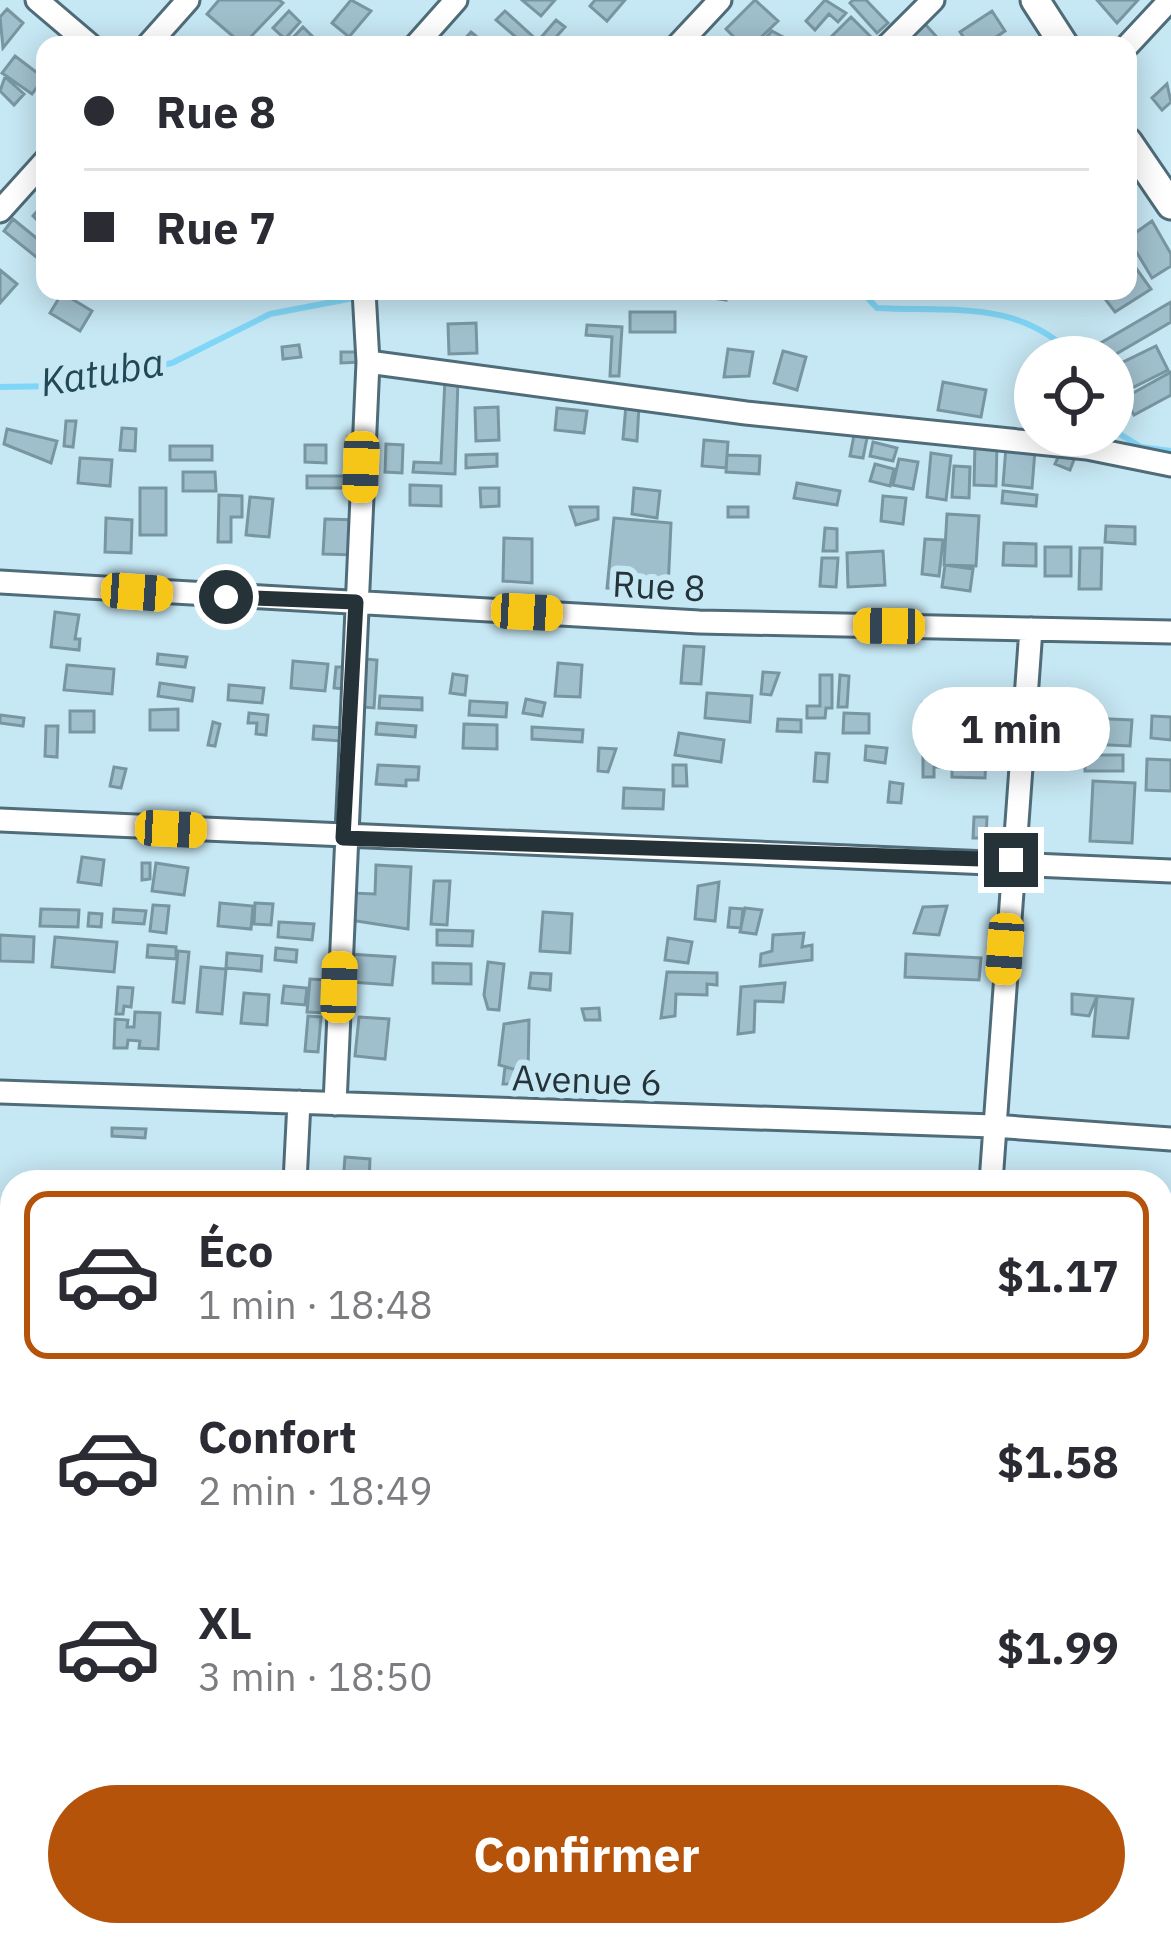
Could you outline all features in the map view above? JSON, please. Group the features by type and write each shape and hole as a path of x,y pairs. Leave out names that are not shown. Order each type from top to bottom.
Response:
{"street":[{"path":"37,0 79,36"},
{"path":"156,36 188,0"},
{"path":"424,36 456,0"},
{"path":"686,36 720,0"},
{"path":"897,36 933,0"},
{"path":"1035,0 1058,36"},
{"path":"1136,36 1170,0"},
{"path":"1137,155 1171,205"},
{"path":"0,211 36,170"},
{"path":"334,1104 368,362 366,302"},
{"path":"368,362 746,413 1087,448 1171,465"},
{"name":"Rue 8","path":"0,582 699,622 1171,632"},
{"path":"991,1170 1031,629"},
{"path":"0,820 343,838 1011,860 1171,871"},
{"name":"Avenue 6","path":"0,1092 993,1126 1171,1139"},
{"path":"296,1170 299,1102"}],"building":[{"path":"219,0 283,3 252,36 233,36 207,14"},
{"path":"351,0 371,11 350,36 332,23"},
{"path":"522,0 555,0 541,16"},
{"path":"595,0 625,0 607,21 590,6"},
{"path":"755,0 778,21 762,36 733,36 726,29"},
{"path":"825,0 846,13 838,22 829,14 815,30 806,21"},
{"path":"866,0 888,23 877,33 850,3"},
{"path":"1097,0 1138,0 1117,23"},
{"path":"7,9 23,23 3,48 0,17"},
{"path":"289,11 300,22 288,36 273,28"},
{"path":"505,11 532,36 515,36 496,20"},
{"path":"992,11 1005,31 998,36 963,36 960,32"},
{"path":"851,17 870,36 832,36"},
{"path":"556,20 565,27 557,36 542,36"},
{"path":"925,24 936,36 911,36"},
{"path":"15,56 36,72 36,89 32,94 2,73"},
{"path":"5,77 24,94 14,105 0,91"},
{"path":"1167,84 1171,102 1162,110 1152,98"},
{"path":"13,219 36,238 36,257 4,231"},
{"path":"1152,221 1171,254 1171,266 1152,278 1137,253 1137,232"},
{"path":"0,270 17,284 0,303"},
{"path":"1137,270 1151,289 1137,298"},
{"path":"58,300 74,300 92,311 80,331 50,313"},
{"path":"1106,300 1134,300 1115,312"},
{"path":"1171,302 1171,322 1134,344 1134,336 1113,336"},
{"path":"630,312 675,312 675,332 630,332"},
{"path":"476,323 477,353 449,354 448,324"},
{"path":"587,325 622,327 619,376 610,376 612,337 586,335"},
{"path":"299,345 301,357 283,359 282,347"},
{"path":"1156,346 1168,370 1134,387 1134,357"},
{"path":"728,349 753,352 749,376 724,377"},
{"path":"783,351 806,357 797,390 774,383"},
{"path":"341,352 361,352 361,362 341,363"},
{"path":"1171,372 1171,395 1134,415 1134,392"},
{"path":"445,379 458,379 455,474 413,472 414,462 441,463"},
{"path":"943,382 986,390 981,417 938,410"},
{"path":"626,405 639,406 637,441 623,439"},
{"path":"498,407 499,440 476,441 475,408"},
{"path":"557,408 587,411 584,433 555,430"},
{"path":"66,421 76,421 73,447 64,446"},
{"path":"122,428 136,429 135,451 120,450"},
{"path":"7,429 57,441 51,463 4,444"},
{"path":"854,435 867,438 863,458 850,456"},
{"path":"348,437 361,438 360,465 347,464"},
{"path":"704,440 728,442 726,468 702,466"},
{"path":"873,442 897,448 893,461 870,456"},
{"path":"975,443 997,444 996,486 974,485"},
{"path":"386,444 403,445 402,473 385,472"},
{"path":"305,445 326,445 326,463 305,462"},
{"path":"170,446 212,446 212,460 170,460"},
{"path":"1006,447 1014,448 1014,456 1035,456 1032,488 1003,485"},
{"path":"931,453 951,456 946,500 927,497"},
{"path":"497,454 497,466 466,468 466,455"},
{"path":"727,455 760,456 759,474 726,472"},
{"path":"1059,456 1075,457 1070,470 1055,464"},
{"path":"80,458 112,460 110,486 78,483"},
{"path":"899,459 918,462 913,489 893,485"},
{"path":"875,464 894,469 890,486 870,481"},
{"path":"954,466 970,467 969,498 952,497"},
{"path":"183,472 215,472 216,491 183,491"},
{"path":"307,476 353,476 353,488 307,488"},
{"path":"797,483 840,491 837,505 794,498"},
{"path":"410,485 441,486 441,506 410,505"},
{"path":"140,488 166,488 166,535 140,535"},
{"path":"480,488 499,488 499,506 481,507"},
{"path":"634,488 660,491 657,518 632,514"},
{"path":"1003,491 1037,495 1036,506 1002,503"},
{"path":"219,495 242,496 242,517 231,517 231,542 218,542"},
{"path":"883,496 906,498 903,524 881,521"},
{"path":"250,497 273,499 269,537 246,535"},
{"path":"570,507 598,507 598,519 576,525"},
{"path":"728,507 748,507 748,517 728,517"},
{"path":"947,514 979,516 976,566 944,565"},
{"path":"106,518 132,520 131,553 105,552"},
{"path":"614,518 671,523 668,590 607,588"},
{"path":"325,519 359,520 357,555 323,554"},
{"path":"1106,526 1135,527 1135,544 1105,542"},
{"path":"825,528 837,529 837,551 823,551"},
{"path":"504,538 532,539 532,583 503,581"},
{"path":"925,539 943,540 939,576 922,574"},
{"path":"1004,543 1036,544 1036,566 1003,565"},
{"path":"1045,547 1071,547 1071,576 1045,576"},
{"path":"1080,548 1102,548 1101,589 1079,589"},
{"path":"883,551 885,585 848,587 847,553"},
{"path":"822,558 838,558 836,587 820,586"},
{"path":"945,565 973,569 970,591 942,587"},
{"path":"55,612 79,615 75,639 80,639 79,650 51,647"},
{"path":"684,646 704,647 701,684 681,683"},
{"path":"158,654 187,657 185,667 157,664"},
{"path":"365,659 377,660 374,708 362,707"},
{"path":"293,661 328,664 325,691 291,688"},
{"path":"558,663 582,665 580,697 555,696"},
{"path":"67,665 114,669 112,694 64,690"},
{"path":"336,667 347,667 345,689 334,688"},
{"path":"763,672 779,673 771,695 761,694"},
{"path":"453,674 467,676 465,695 450,693"},
{"path":"820,675 832,675 832,708 826,708 825,718 807,718 807,706 820,706"},
{"path":"840,675 849,676 847,707 838,707"},
{"path":"160,683 194,688 192,701 158,696"},
{"path":"229,685 264,688 262,703 228,700"},
{"path":"707,693 752,696 750,722 705,718"},
{"path":"958,693 981,693 981,739 923,740 923,703 958,703"},
{"path":"380,696 422,698 422,710 379,708"},
{"path":"526,699 545,703 542,716 523,713"},
{"path":"470,701 507,703 506,717 469,715"},
{"path":"178,709 178,730 150,730 150,710"},
{"path":"70,711 94,711 94,732 70,732"},
{"path":"249,713 268,715 266,735 256,734 257,723 248,723"},
{"path":"844,713 869,714 869,733 843,733"},
{"path":"0,715 24,718 23,726 0,723"},
{"path":"1152,716 1171,717 1171,740 1151,738"},
{"path":"1088,718 1132,720 1130,746 1087,744"},
{"path":"778,719 801,720 801,732 777,731"},
{"path":"213,722 220,724 215,746 208,745"},
{"path":"377,723 416,726 415,737 376,734"},
{"path":"464,724 497,725 497,749 463,748"},
{"path":"46,726 58,726 57,757 45,756"},
{"path":"314,726 342,728 342,741 313,739"},
{"path":"532,727 583,730 582,742 532,739"},
{"path":"679,733 724,740 721,762 675,755"},
{"path":"866,746 887,748 885,763 865,760"},
{"path":"599,748 616,749 608,772 598,771"},
{"path":"816,753 829,754 827,782 814,781"},
{"path":"1085,755 1123,755 1123,771 1085,771"},
{"path":"923,756 947,756 947,767 934,767 934,777 923,777"},
{"path":"952,757 986,758 985,778 952,777"},
{"path":"1147,759 1171,760 1171,791 1146,790"},
{"path":"378,765 419,767 418,780 406,780 406,786 376,784"},
{"path":"673,765 686,765 687,786 673,786"},
{"path":"114,767 126,769 121,788 110,786"},
{"path":"1093,781 1135,783 1132,843 1090,841"},
{"path":"890,782 903,784 901,803 888,802"},
{"path":"624,788 664,790 663,809 623,808"},
{"path":"974,817 987,817 986,838 973,838"},
{"path":"82,857 104,860 101,885 78,882"},
{"path":"142,863 150,863 150,879 142,880"},
{"path":"156,863 188,868 184,895 152,891"},
{"path":"376,865 411,867 408,929 350,920 352,893 375,894"},
{"path":"434,881 450,881 447,925 431,924"},
{"path":"719,882 715,921 695,919 698,886"},
{"path":"220,903 253,906 251,929 218,926"},
{"path":"255,903 273,904 271,925 254,924"},
{"path":"153,905 169,906 166,933 150,931"},
{"path":"947,906 939,935 914,933 923,907"},
{"path":"730,908 743,909 741,928 728,927"},
{"path":"745,908 762,910 756,934 740,932"},
{"path":"41,909 79,910 78,927 40,926"},
{"path":"114,909 146,911 144,924 113,922"},
{"path":"543,912 572,914 570,953 540,951"},
{"path":"89,913 102,914 101,927 88,926"},
{"path":"279,922 314,924 312,940 278,937"},
{"path":"437,930 473,931 472,946 437,945"},
{"path":"804,933 802,947 812,945 812,960 760,966 761,954 772,951 773,935"},
{"path":"0,935 34,937 33,962 0,961"},
{"path":"55,937 117,942 114,972 52,967"},
{"path":"668,938 692,942 688,963 665,960"},
{"path":"148,945 176,947 176,959 147,957"},
{"path":"276,948 297,950 296,962 275,960"},
{"path":"178,951 189,952 184,1003 173,1002"},
{"path":"227,953 262,956 261,971 226,968"},
{"path":"348,954 395,957 392,985 351,982"},
{"path":"906,954 981,958 979,980 905,977"},
{"path":"488,962 504,964 499,1010 488,1009 484,995"},
{"path":"433,963 471,964 471,984 433,983"},
{"path":"201,967 226,969 222,1014 197,1012"},
{"path":"667,972 717,973 717,985 707,984 707,995 676,994 675,1016 661,1018"},
{"path":"531,973 551,974 550,990 529,988"},
{"path":"310,979 326,980 323,1013 307,1012"},
{"path":"785,983 783,1002 755,1001 754,1032 738,1034 741,987"},
{"path":"284,986 307,988 305,1005 282,1003"},
{"path":"118,987 133,988 131,1007 124,1006 123,1014 116,1014"},
{"path":"244,993 269,995 267,1025 241,1023"},
{"path":"1072,994 1097,996 1089,1016 1072,1014"},
{"path":"1097,996 1133,999 1128,1038 1093,1036"},
{"path":"599,1008 600,1020 585,1020 582,1009"},
{"path":"135,1012 160,1013 158,1049 139,1048 140,1041 128,1040 127,1048 114,1048 115,1019 128,1020 127,1027 134,1027"},
{"path":"308,1016 321,1017 318,1052 305,1051"},
{"path":"359,1017 389,1019 385,1059 355,1056"},
{"path":"529,1020 528,1073 499,1065 504,1024"},
{"path":"505,1067 528,1073 524,1084 503,1084"},
{"path":"112,1128 146,1129 145,1138 112,1136"},
{"path":"345,1157 370,1159 370,1170 344,1170"}],"waterway":[{"name":"Katuba","path":"0,387 57,386 172,363 270,314 343,300"},
{"name":"Katuba","path":"869,300 877,308 983,312 1031,325 1050,336"},
{"name":"Katuba","path":"1134,443 1171,451"}],"route":[{"path":"226,597 356,602 343,838 1011,860"}]}
